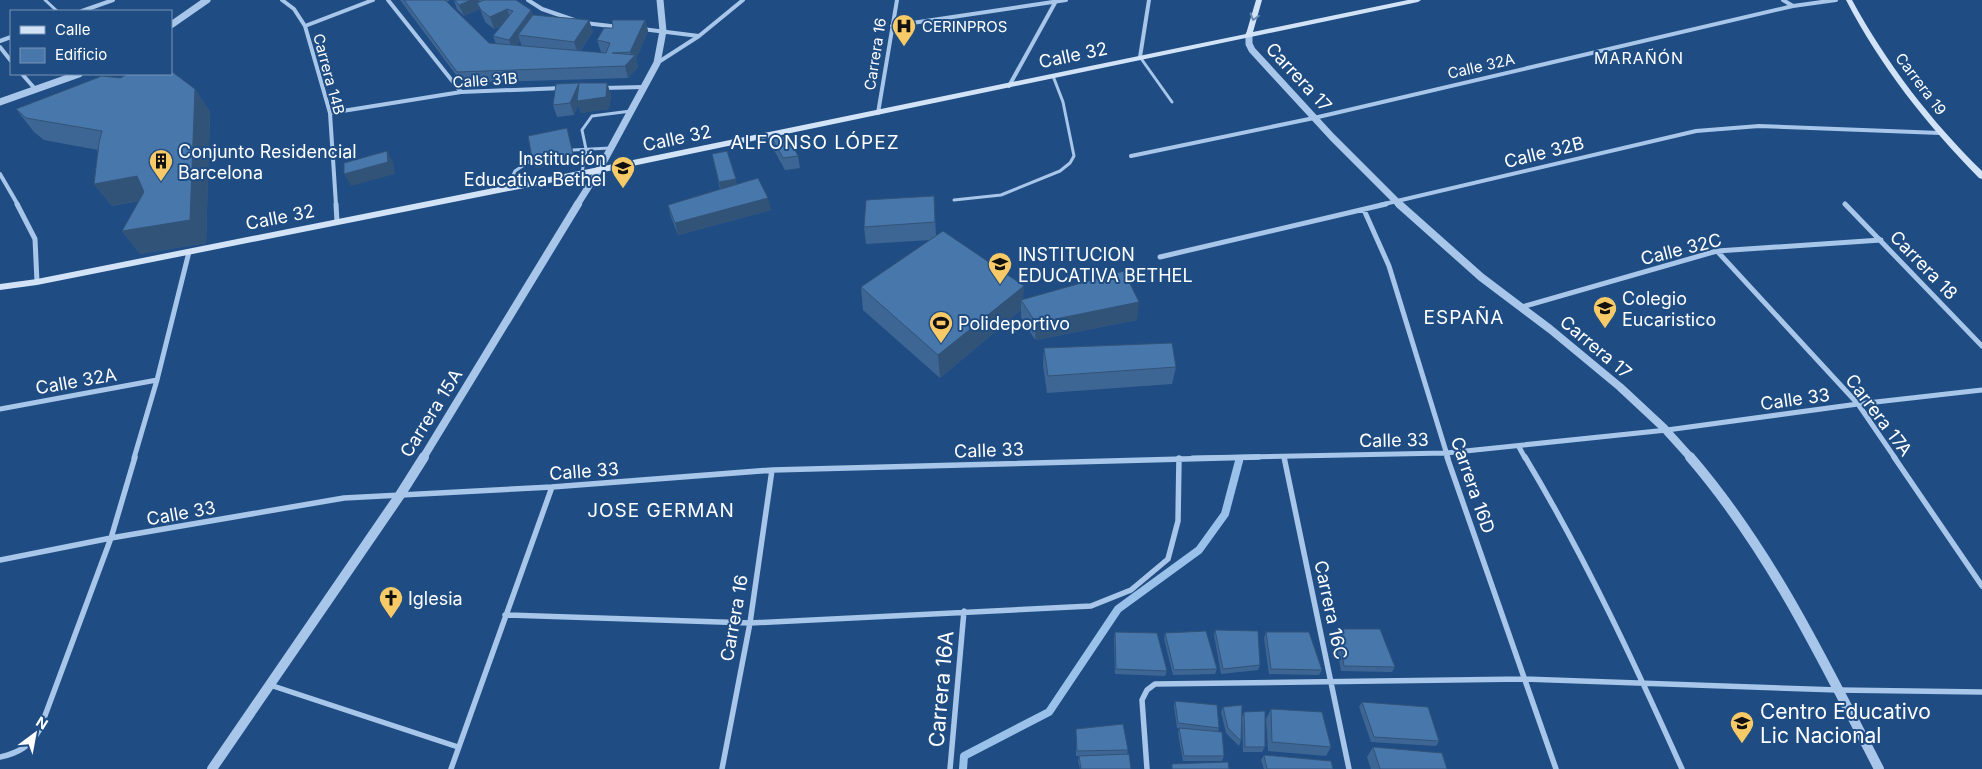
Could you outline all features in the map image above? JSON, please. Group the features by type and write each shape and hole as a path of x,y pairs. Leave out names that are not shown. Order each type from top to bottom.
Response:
{"main road":[{"name":"Carrera 17","path":"1249,35 1259,0"},
{"name":"Calle 32","path":"0,287 37,282 165,253 189,252 582,174 1418,0"},
{"name":"Carrera 19","path":"1850,0 1878,51 1940,133 1982,176"}],"street":[{"path":"45,0 56,10"},
{"path":"85,10 113,0"},
{"path":"172,24 207,0"},
{"name":"Carrera 14B","path":"282,0 294,9 305,26 330,113 337,222"},
{"path":"305,26 373,0"},
{"path":"388,0 461,92"},
{"path":"528,0 563,17 582,22 627,28"},
{"name":"Carrera 15A","path":"212,769 400,494 600,170 657,63 663,31 660,0"},
{"name":"Carrera 15A","path":"657,63 698,36 744,0"},
{"name":"Carrera 16","path":"878,113 898,0"},
{"path":"892,26 1066,0"},
{"path":"1140,57 1149,0"},
{"path":"1783,0 1793,6"},
{"name":"Calle 32A","path":"1131,156 1314,118 1793,6 1836,0"},
{"path":"1009,86 1056,1"},
{"path":"636,28 698,36"},
{"name":"Carrera 17","path":"1249,35 1249,44 1252,50 1314,118 1438,241 1477,274 1584,356 1666,430 1704,473 1743,523 1783,585 1879,769"},
{"path":"0,47 10,60"},
{"path":"23,75 36,90"},
{"path":"0,102 76,75"},
{"name":"Calle 31B","path":"330,113 461,92 565,88"},
{"path":"594,88 643,88"},
{"name":"Calle 32B","path":"1160,257 1696,131 1760,126 1940,133"},
{"path":"0,174 8,184 35,239 37,282"},
{"name":"Carrera 18","path":"1845,204 1982,346"},
{"name":"Carrera 16D","path":"1364,210 1388,266 1446,453 1556,769"},
{"name":"Calle 32C","path":"1522,307 1717,251 1881,240"},
{"name":"Carrera 17A","path":"1717,251 1858,404 1982,586"},
{"path":"0,757 17,754 33,742 40,729 111,538 157,380 189,252"},
{"name":"Calle 32A","path":"0,409 157,380"},
{"name":"Calle 33","path":"0,560 111,538 344,498 552,487 772,470 1179,458 1446,453 1519,447 1666,430 1858,404 1982,390"},
{"path":"1519,447 1551,498 1643,683 1682,769"},
{"name":"Carrera 16C","path":"1284,457 1349,769"},
{"path":"505,615 750,623 1091,606 1131,590 1168,559 1178,521 1179,458"},
{"name":"Carrera 16","path":"722,769 750,623 772,470"},
{"path":"451,769 552,487"},
{"name":"Carrera 16A","path":"950,769 964,611"},
{"path":"1147,769 1142,700 1147,690 1155,684 1524,679 1838,690 1982,692"},
{"path":"270,685 458,747"}],"lane":[{"path":"1140,57 1150,74 1172,102"},
{"path":"954,200 1001,195 1060,171 1070,163 1074,156 1067,120 1063,102 1053,76"},
{"path":"582,174 586,149 582,130 592,116 631,111"},
{"path":"573,150 611,148"},
{"path":"507,188 515,171 533,159"}],"building":[{"path":"404,0 445,0 489,43 606,53 610,43 597,40 604,28 613,28 612,20 645,20 630,52 612,53 635,55 625,66 457,72"},
{"path":"455,0 471,0 459,5"},
{"path":"484,0 516,0 531,10 509,40 493,36 513,11 507,9 490,17 481,10 477,3"},
{"path":"533,15 589,20 574,42 518,35"},
{"name":"Conjunto Residencial Barcelona","path":"172,72 195,89 190,220 122,231 144,192 137,176 94,184 102,131 26,118 16,109 102,76 120,78 126,75 172,75"},
{"path":"579,83 570,103 553,105 556,84"},
{"path":"579,83 607,83 606,97 577,101"},
{"path":"567,128 573,154 533,163 528,136"},
{"path":"788,136 798,156 783,158 772,138"},
{"path":"387,151 388,162 344,174 344,163"},
{"path":"727,151 736,179 719,182 712,154"},
{"path":"758,178 768,198 675,223 668,205"},
{"path":"934,196 935,222 864,227 866,200"},
{"name":"Polideportivo","path":"943,231 1024,286 938,355 861,287"},
{"path":"1124,271 1139,302 1036,323 1021,300"},
{"path":"1172,343 1176,367 1048,376 1044,348"},
{"path":"1338,629 1380,629 1395,667 1344,666"},
{"path":"1215,630 1258,631 1260,665 1223,669"},
{"path":"1206,631 1217,669 1174,670 1165,633"},
{"path":"1115,632 1157,633 1167,671 1116,669"},
{"path":"1266,632 1309,632 1322,670 1271,669"},
{"path":"1175,701 1217,705 1219,728 1178,723"},
{"path":"1362,702 1428,707 1439,741 1374,737"},
{"path":"1242,705 1241,741 1228,728 1223,707"},
{"path":"1271,709 1322,712 1331,747 1272,742"},
{"path":"1265,711 1265,747 1245,747 1244,712"},
{"path":"1123,724 1128,750 1077,751 1076,729"},
{"path":"1179,728 1222,732 1224,756 1184,756"},
{"path":"1373,747 1442,753 1447,769 1380,769"},
{"path":"1129,754 1131,769 1081,769 1079,756"},
{"path":"1264,755 1331,761 1333,769 1267,769"},
{"path":"1228,762 1229,769 1172,769 1172,764"}],"waterway":[{"path":"963,769 964,756 1049,712 1118,609 1199,550 1225,514 1239,461"}],"place":[{"name":"CERINPROS","path":"904,47"},
{"name":"Conjunto Residencial Barcelona","path":"161,182"},
{"name":"Institución Educativa Bethel","path":"623,189"},
{"name":"INSTITUCION EDUCATIVA BETHEL","path":"1000,285"},
{"name":"Colegio Eucaristico","path":"1605,329"},
{"name":"Polideportivo","path":"941,344"},
{"name":"Iglesia","path":"391,619"},
{"name":"Centro Educativo Lic Nacional","path":"1742,744"}],"district":[{"name":"MARAÑÓN","path":"1639,58"},
{"name":"ALFONSO LÓPEZ","path":"815,142"},
{"name":"ESPAÑA","path":"1464,317"},
{"name":"JOSE GERMAN","path":"661,510"}]}
